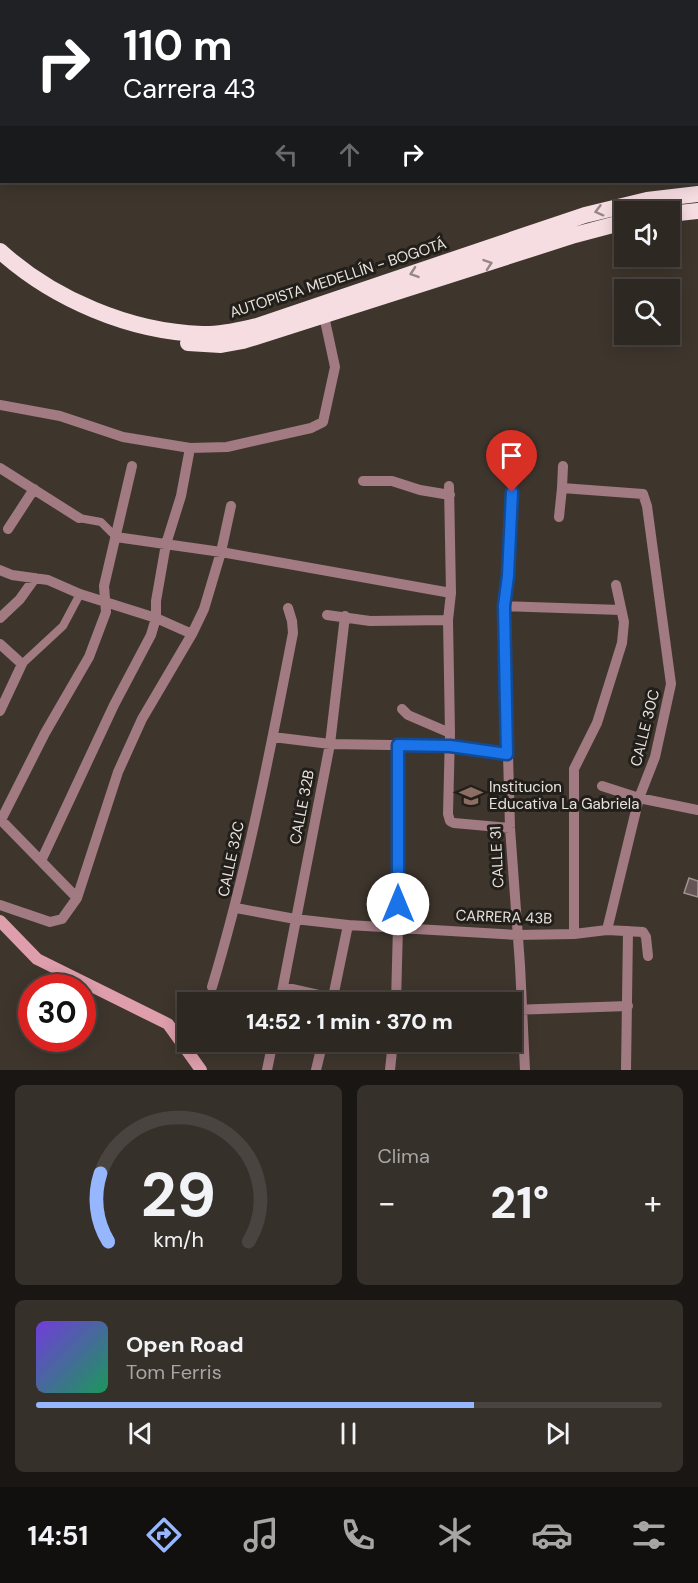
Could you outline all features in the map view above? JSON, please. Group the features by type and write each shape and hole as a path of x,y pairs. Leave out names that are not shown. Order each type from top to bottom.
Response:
{"highway":[{"name":"AUTOPISTA MEDELLÍN - BOGOTÁ","path":"0,251 43,283 97,311 148,327 203,335 256,326 585,215 647,200 698,194"},
{"path":"680,213 698,211"},
{"name":"AUTOPISTA MEDELLÍN - BOGOTÁ","path":"0,263 18,278 63,305 105,326 144,337 204,346 221,345 243,341 614,225"}],"main road":[{"path":"0,921 37,959 168,1024 201,1070"}],"street":[{"path":"0,405 60,416 123,437 190,448 227,447 311,428 323,422 335,367 324,316"},
{"path":"41,861 114,705 151,635 156,618 156,602 166,544 181,496 190,448"},
{"path":"77,898 0,820 45,733 89,657 106,612 104,586 132,466"},
{"path":"560,517 563,466"},
{"path":"0,468 79,518 101,522 116,537 221,552 451,593"},
{"path":"363,482 392,481 420,490 449,491 451,593 448,620 450,733 448,814 450,821 454,823 510,828"},
{"name":"CALLE 30C","path":"562,488 644,494 665,628 671,684 655,757 639,798 607,930"},
{"path":"8,529 34,489"},
{"name":"CALLE 31","path":"512,492 508,576 504,606 507,754 517,935 516,992"},
{"path":"0,905 50,922 62,920 77,898 118,772 142,719 192,634 204,609 221,552 231,506"},
{"path":"0,570 12,575 48,580 80,594 156,618 192,634"},
{"path":"0,618 20,599 35,578"},
{"path":"574,934 574,769 597,723 622,643 624,622 616,585"},
{"path":"0,711 22,664 63,626 80,594"},
{"path":"504,606 621,610"},
{"name":"CALLE 32C","path":"213,987 236,908 273,736 293,633 288,608"},
{"path":"327,615 370,621 448,620"},
{"name":"CALLE 32B","path":"282,992 330,744 345,616"},
{"path":"0,644 22,664"},
{"path":"402,709 408,715 450,733"},
{"path":"273,736 330,744 450,746 507,754"},
{"path":"396,992 398,745"},
{"path":"602,786 639,798 698,810"},
{"name":"CARRERA 43B","path":"236,908 295,919 348,925 398,926 517,935 628,931"},
{"path":"334,992 348,925"},
{"path":"626,1070 628,931 646,934 648,956"},
{"path":"283,987 302,992"},
{"path":"522,1010 628,1006"},
{"name":"CALLE 31","path":"522,1050 525,1070"},
{"path":"267,1070 271,1052"},
{"path":"316,1070 320,1052"},
{"path":"390,1070 392,1052"}],"building":[{"path":"689,878 698,881 698,897 684,893"}],"place":[{"name":"Institucion Educativa La Gabriela","path":"471,796"}],"route":[{"path":"398,904 398,745 450,746 507,754 504,606 508,576 512,492"}]}
